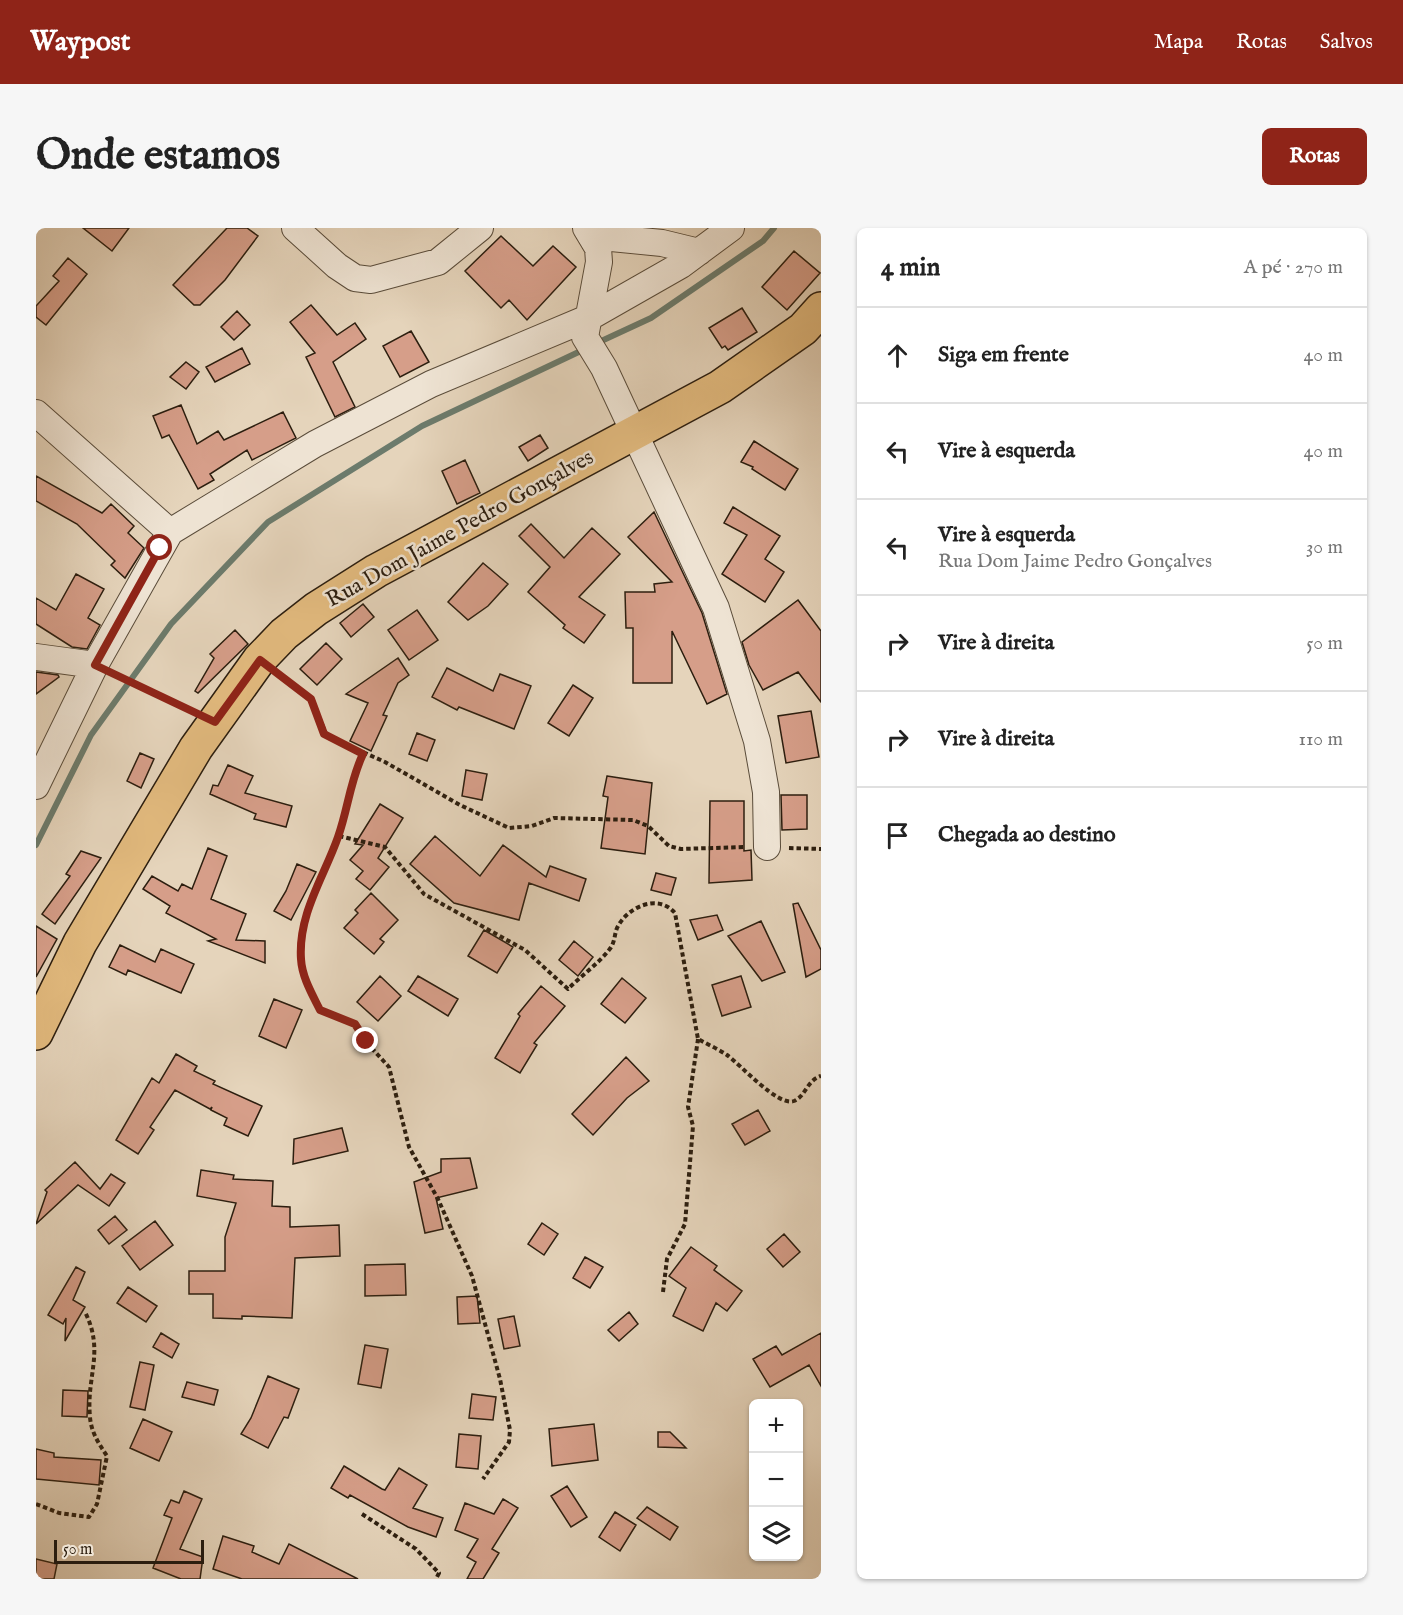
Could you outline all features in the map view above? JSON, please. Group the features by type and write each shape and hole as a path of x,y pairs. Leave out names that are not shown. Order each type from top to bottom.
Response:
{"main road":[{"name":"Rua Dom Jaime Pedro Gonçalves","path":"36,1033 80,943 196,748 260,660 284,634 316,609 376,571 720,387 803,329 821,309"}],"street":[{"path":"295,228 337,266 355,278 371,280 438,262 480,228"},
{"path":"36,786 95,665 170,532 315,444 431,384 587,327 681,265 731,228"},
{"path":"589,232 662,243 699,252"},
{"path":"589,232 598,248 599,262 587,327 633,433 716,608 757,741 766,792 767,848"},
{"path":"36,413 170,532"},
{"path":"36,657 95,665"}],"path":[{"path":"260,660 311,699 324,734 363,754 385,762 460,805 509,828 532,826 554,818 633,820 648,826 669,846 681,849 821,849"},
{"path":"95,665 215,722"},
{"path":"363,754 350,785 339,836 309,908 303,930 301,960 307,982 320,1010 355,1024 366,1041 388,1066 409,1147 438,1199 472,1276 500,1379 510,1430 509,1442 483,1479"},
{"path":"339,836 385,847 424,894 525,950 568,989 611,948 617,930 632,911 644,904 657,903 670,907 675,913 698,1039 688,1107 693,1126 686,1224 667,1259 663,1292"},
{"path":"698,1039 725,1054 775,1096 788,1102 798,1099 814,1078 821,1076"},
{"path":"36,1504 59,1513 89,1517 97,1504 107,1456 95,1436 90,1418 90,1379 95,1364 95,1339 93,1326 85,1312"},
{"path":"362,1514 429,1560 439,1573 436,1579"}],"building":[{"path":"83,228 129,228 112,251"},
{"path":"227,228 247,228 258,236 225,280 200,305 194,305 173,285"},
{"path":"501,236 533,266 553,246 576,267 527,320 509,300 501,308 465,271"},
{"path":"794,251 820,273 787,310 762,287"},
{"path":"68,258 87,274 46,325 36,317 36,306 59,281 53,276"},
{"path":"311,305 337,335 355,323 366,339 333,362 355,407 335,417 306,357 315,353 290,322"},
{"path":"742,308 757,332 728,350 725,346 722,348 709,328"},
{"path":"237,311 250,325 234,340 221,327"},
{"path":"411,331 429,362 400,377 383,346"},
{"path":"242,348 250,364 215,382 206,367"},
{"path":"186,362 199,372 186,389 170,377"},
{"path":"181,405 197,444 218,431 224,440 283,412 296,438 252,460 247,450 210,474 214,480 198,489 169,435 162,438 153,416"},
{"path":"540,435 548,448 528,461 519,447"},
{"path":"754,441 798,469 785,490 752,469 753,467 741,462"},
{"path":"465,460 480,493 457,504 442,471"},
{"path":"36,476 102,513 111,504 134,526 128,533 144,548 125,578 111,565 115,561 77,524 36,501"},
{"path":"733,507 780,536 765,559 784,572 765,602 722,574 747,535 724,523"},
{"path":"654,512 702,613 727,694 707,704 672,631 672,683 633,683 633,628 626,628 625,592 655,592 654,584 672,582 628,537"},
{"path":"531,524 564,558 592,528 620,554 579,597 605,615 584,643 563,628 565,625 528,592 550,567 519,536"},
{"path":"483,563 508,584 488,606 468,620 448,602"},
{"path":"76,574 104,589 88,618 100,625 87,649 72,647 36,624 36,598 56,610"},
{"path":"798,600 821,631 821,702 798,672 763,690 749,665 742,642"},
{"path":"363,604 374,617 351,637 340,623"},
{"path":"417,610 438,640 409,660 388,630"},
{"path":"235,630 248,644 198,693 195,691 214,658 210,654"},
{"path":"326,643 342,659 317,685 300,669"},
{"path":"398,658 409,675 398,683 383,715 387,716 371,751 350,741 368,703 346,694"},
{"path":"447,668 493,691 500,674 531,686 514,729 459,707 457,710 432,697"},
{"path":"36,672 58,675 59,677 36,694"},
{"path":"573,685 593,698 569,736 548,723"},
{"path":"811,711 819,757 786,763 778,716"},
{"path":"417,733 435,740 427,761 409,754"},
{"path":"140,753 154,759 141,788 127,781"},
{"path":"228,765 253,776 245,793 292,806 286,827 254,819 256,814 210,794 213,785 218,786"},
{"path":"466,770 487,774 482,800 462,796"},
{"path":"607,776 652,783 645,854 601,848 608,797 603,796"},
{"path":"781,795 807,795 807,829 782,830"},
{"path":"710,801 744,801 744,851 751,850 752,880 709,883"},
{"path":"380,804 403,818 378,858 389,867 370,890 356,879 363,871 350,860 363,845 355,844"},
{"path":"435,836 480,876 503,845 546,877 550,866 586,879 579,901 529,883 519,920 454,903 410,864"},
{"path":"208,848 227,856 211,899 246,914 236,940 265,941 265,963 208,941 216,939 166,913 170,906 143,889 152,876 178,891 182,884 192,889"},
{"path":"81,851 101,858 55,924 42,914 70,876 66,874"},
{"path":"297,864 316,872 291,920 274,911 286,891"},
{"path":"656,873 676,878 671,895 651,890"},
{"path":"371,893 398,920 380,939 384,942 374,954 344,928 358,913 355,910"},
{"path":"798,903 821,950 821,969 806,977 793,904"},
{"path":"717,915 723,930 698,940 690,920"},
{"path":"761,921 785,972 762,981 728,936"},
{"path":"36,926 57,939 36,977"},
{"path":"484,930 513,947 497,973 468,956"},
{"path":"574,941 593,957 578,976 559,960"},
{"path":"120,945 155,962 161,949 194,964 181,993 128,970 126,975 109,967"},
{"path":"380,976 401,996 378,1021 357,1002"},
{"path":"418,976 458,999 448,1016 408,991"},
{"path":"741,976 751,1007 722,1016 712,985"},
{"path":"622,978 646,998 625,1023 601,1004"},
{"path":"541,986 565,1006 534,1043 537,1045 520,1073 495,1058 520,1016 518,1014"},
{"path":"274,999 302,1010 286,1048 259,1036"},
{"path":"176,1054 197,1066 194,1071 215,1081 213,1084 262,1106 248,1136 224,1125 227,1118 211,1110 212,1107 210,1109 175,1090 150,1127 154,1130 138,1154 116,1140 152,1078 159,1083"},
{"path":"626,1057 649,1081 627,1098 593,1135 572,1114"},
{"path":"758,1110 770,1131 745,1145 732,1124"},
{"path":"342,1128 348,1151 293,1164 294,1139"},
{"path":"470,1158 477,1188 436,1198 443,1229 425,1233 414,1182 441,1172 441,1159"},
{"path":"75,1162 100,1189 111,1174 125,1183 109,1206 78,1185 36,1224 47,1192 45,1190"},
{"path":"201,1170 234,1175 233,1179 273,1181 272,1206 290,1207 290,1227 339,1225 340,1256 295,1258 292,1318 242,1316 242,1319 213,1318 213,1294 189,1294 189,1271 225,1271 225,1237 236,1203 197,1196"},
{"path":"115,1216 127,1230 109,1244 98,1230"},
{"path":"155,1221 173,1245 140,1270 122,1246"},
{"path":"542,1223 558,1234 544,1255 528,1244"},
{"path":"784,1234 800,1252 783,1267 767,1249"},
{"path":"691,1247 717,1266 714,1270 742,1291 727,1311 716,1303 703,1331 673,1316 686,1288 669,1276"},
{"path":"585,1257 603,1267 590,1288 573,1278"},
{"path":"405,1264 406,1295 365,1296 365,1265"},
{"path":"76,1267 85,1272 73,1300 85,1307 65,1341 66,1318 63,1324 48,1315"},
{"path":"128,1287 157,1306 146,1322 117,1303"},
{"path":"477,1296 480,1323 458,1324 457,1297"},
{"path":"629,1312 638,1324 619,1341 608,1330"},
{"path":"514,1316 520,1346 504,1349 498,1319"},
{"path":"161,1333 179,1344 172,1358 153,1347"},
{"path":"821,1333 821,1386 809,1365 770,1387 753,1359 776,1346 782,1355"},
{"path":"365,1345 388,1349 381,1388 358,1384"},
{"path":"140,1362 154,1365 145,1410 130,1407"},
{"path":"268,1376 299,1389 288,1418 284,1417 268,1448 241,1434 251,1418"},
{"path":"187,1382 218,1390 214,1405 182,1397"},
{"path":"63,1390 88,1391 87,1417 62,1416"},
{"path":"472,1394 496,1397 493,1420 469,1418"},
{"path":"143,1419 172,1432 159,1461 130,1448"},
{"path":"594,1424 598,1460 552,1466 549,1429"},
{"path":"658,1432 670,1432 686,1448 658,1447"},
{"path":"459,1434 481,1436 478,1469 456,1467"},
{"path":"36,1449 54,1453 54,1457 101,1460 99,1485 36,1479"},
{"path":"344,1466 385,1490 399,1468 427,1485 413,1508 443,1518 436,1537 408,1527 350,1495 348,1498 331,1488"},
{"path":"567,1486 587,1517 571,1527 551,1496"},
{"path":"184,1491 202,1499 180,1549 203,1557 200,1579 181,1579 153,1568 172,1518 164,1515 171,1500 179,1503"},
{"path":"503,1499 518,1508 492,1549 499,1553 483,1579 467,1579 476,1562 467,1557 478,1539 455,1530 465,1503 494,1514"},
{"path":"647,1507 678,1527 670,1540 637,1518"},
{"path":"615,1512 636,1525 620,1551 599,1537"},
{"path":"223,1536 254,1546 252,1552 279,1564 289,1544 358,1579 242,1579 213,1569"},
{"path":"36,1559 57,1564 54,1579 36,1579"}],"waterway":[{"path":"597,343 651,318 763,241 774,228"},
{"path":"36,845 91,735 171,624 268,522 422,426 585,349"}],"route":[{"path":"160,548 95,665 215,722 260,660 303,690 311,699 324,734 363,754 350,785 339,836 309,908 303,930 301,960 307,982 320,1010 355,1024 366,1041"}]}
